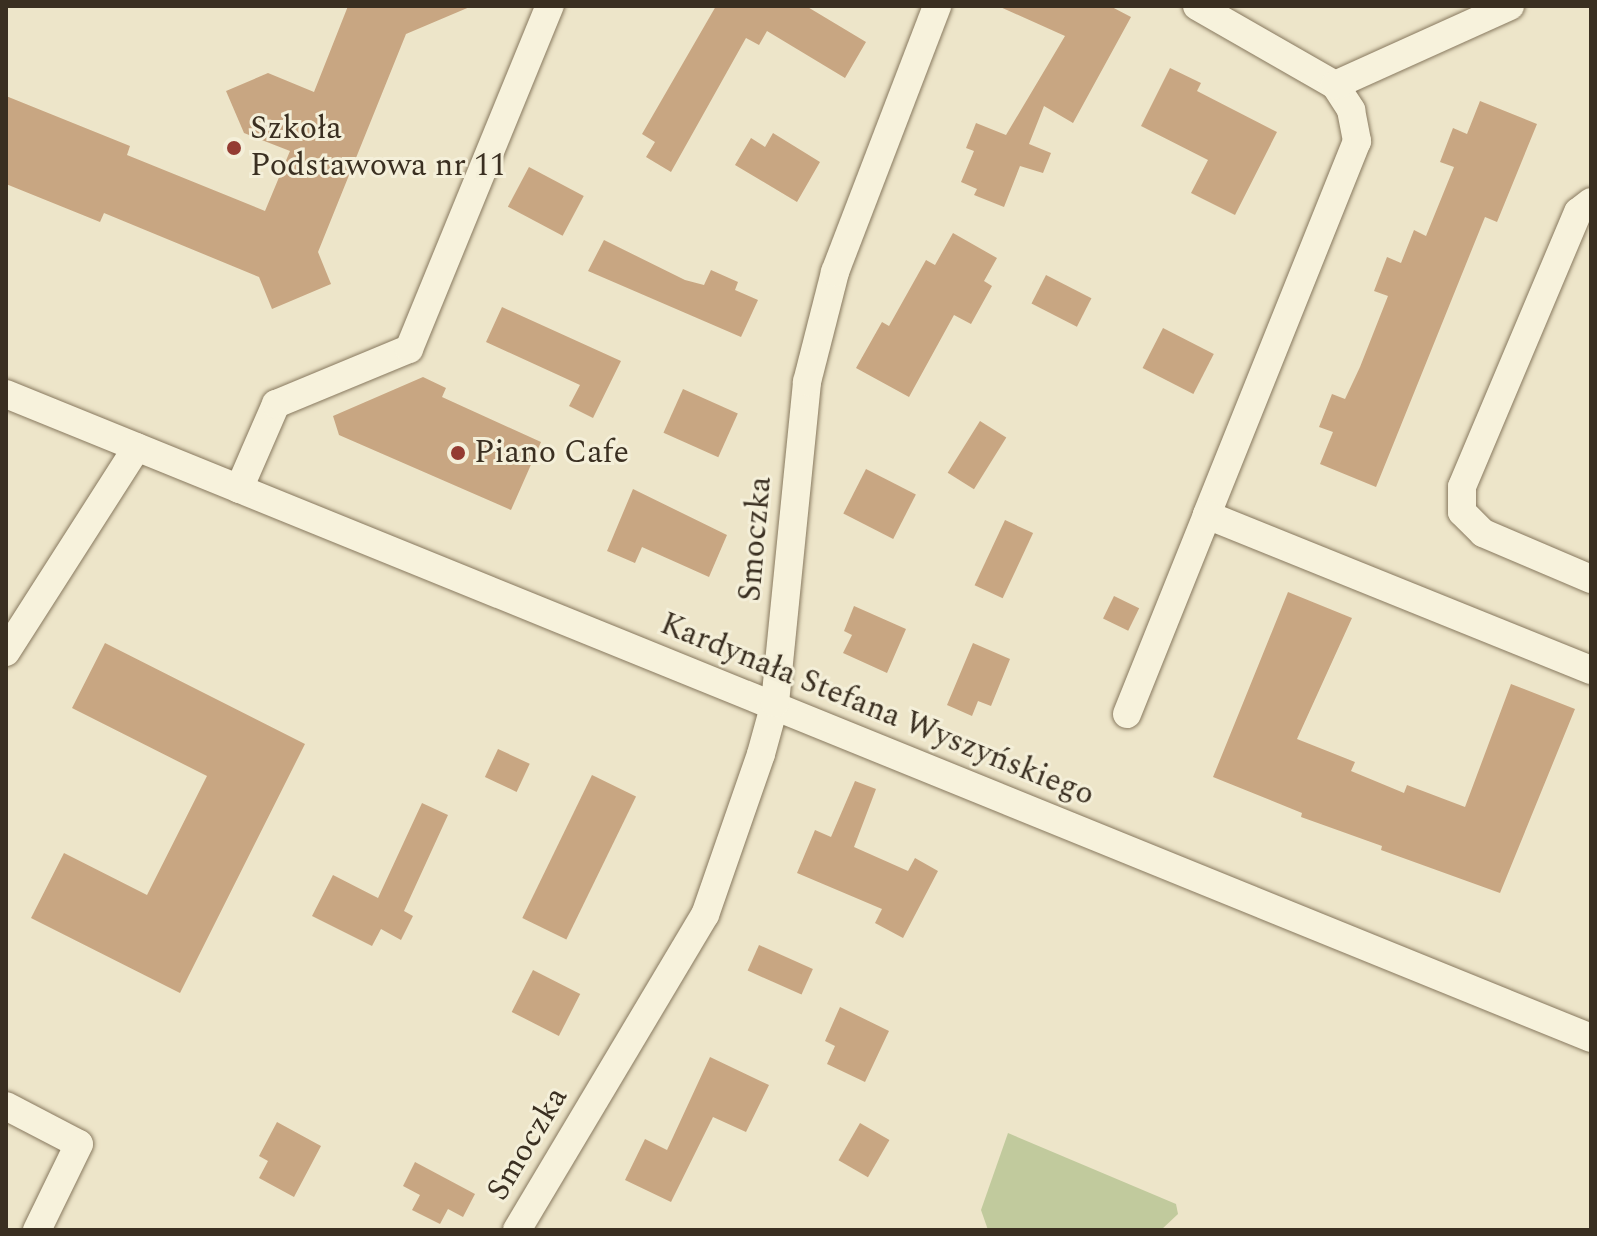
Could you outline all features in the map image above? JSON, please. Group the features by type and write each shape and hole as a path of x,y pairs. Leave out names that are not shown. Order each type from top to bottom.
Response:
{"street":[{"path":"239,489 276,404 409,349 550,6"},
{"name":"Smoczka","path":"517,1230 705,915 775,703 807,382 835,272 937,6"},
{"path":"1127,714 1357,141 1351,110 1335,85 1197,6"},
{"path":"1335,85 1510,6"},
{"path":"1591,202 1578,212 1462,487 1462,512 1483,533 1591,579"},
{"name":"Kardynała Stefana Wyszyńskiego","path":"6,394 775,703 1591,1038"},
{"path":"6,652 137,447"},
{"path":"1207,515 1591,670"},
{"path":"6,1106 79,1144 37,1230"}],"green space":[{"path":"1008,1133 1176,1204 1178,1214 1161,1230 988,1230 981,1210"}],"building":[{"path":"348,6 472,6 406,34 318,252 331,284 272,309 259,277 104,213 100,222 6,184 6,96 130,146 127,155 265,211 290,151 244,133 226,91 268,73 314,92"},
{"path":"716,6 806,6 866,42 845,78 767,31 759,45 746,38 671,172 646,157 655,142 642,134"},
{"path":"998,6 1110,6 1131,17 1073,123 1044,106 1029,144 1051,153 1043,173 1020,166 1004,207 974,195 977,189 961,182 974,151 966,148 976,123 1006,135 1065,36"},
{"path":"1170,68 1201,83 1197,91 1277,132 1235,215 1191,193 1208,160 1141,126"},
{"path":"1480,101 1537,124 1497,222 1485,217 1376,487 1320,464 1333,432 1319,427 1332,394 1345,399 1360,367 1388,296 1374,291 1387,257 1401,263 1414,230 1426,236 1454,167 1440,162 1453,128 1467,134"},
{"path":"773,133 820,162 797,202 735,165 751,138 765,147"},
{"path":"529,167 584,196 563,236 508,207"},
{"path":"953,233 997,258 984,281 992,286 971,324 954,315 909,397 856,368 882,322 889,326 926,260 935,265"},
{"path":"604,240 685,280 704,285 711,270 738,282 735,290 758,300 741,337 588,271"},
{"path":"1046,275 1091,298 1077,327 1031,304"},
{"path":"502,307 621,361 593,418 569,406 580,385 486,342"},
{"path":"1163,328 1214,354 1193,394 1143,368"},
{"name":"Piano Cafe","path":"423,377 446,388 442,397 541,442 511,510 339,435 333,416"},
{"path":"683,389 738,413 718,457 663,433"},
{"path":"980,421 1006,437 974,489 948,473"},
{"path":"866,469 916,494 893,539 843,514"},
{"path":"633,489 727,535 709,577 642,547 635,563 607,551"},
{"path":"1005,520 1033,533 1003,598 975,585"},
{"path":"1288,592 1352,618 1297,739 1355,762 1351,771 1404,793 1407,785 1465,807 1511,684 1575,709 1500,893 1381,850 1382,846 1301,817 1302,813 1213,777"},
{"path":"1114,596 1139,608 1128,631 1103,618"},
{"path":"854,606 906,629 887,673 843,653 852,635 844,631"},
{"path":"105,643 305,744 180,993 31,918 64,853 147,895 207,776 72,708"},
{"path":"973,643 1010,659 991,706 978,701 972,716 947,705"},
{"path":"498,749 530,764 517,792 485,777"},
{"path":"592,775 636,796 566,939 522,918"},
{"path":"855,781 876,789 854,847 908,871 915,858 938,871 903,938 875,923 882,909 797,873 815,830 831,837"},
{"path":"422,803 448,815 404,911 413,916 401,940 381,929 372,946 312,916 333,875 378,898"},
{"path":"759,945 813,969 802,995 748,971"},
{"path":"533,970 580,994 559,1036 512,1012"},
{"path":"840,1007 889,1031 865,1082 827,1064 835,1046 825,1041"},
{"path":"710,1057 769,1085 746,1132 713,1117 671,1202 625,1180 645,1139 667,1150"},
{"path":"277,1122 321,1146 294,1197 259,1178 268,1161 259,1156"},
{"path":"860,1123 889,1140 868,1177 838,1160"},
{"path":"415,1162 475,1194 463,1217 448,1209 440,1224 412,1210 420,1195 403,1186"}],"place":[{"name":"Szkoła Podstawowa nr 11","path":"234,148"},
{"name":"Piano Cafe","path":"458,453"}]}
